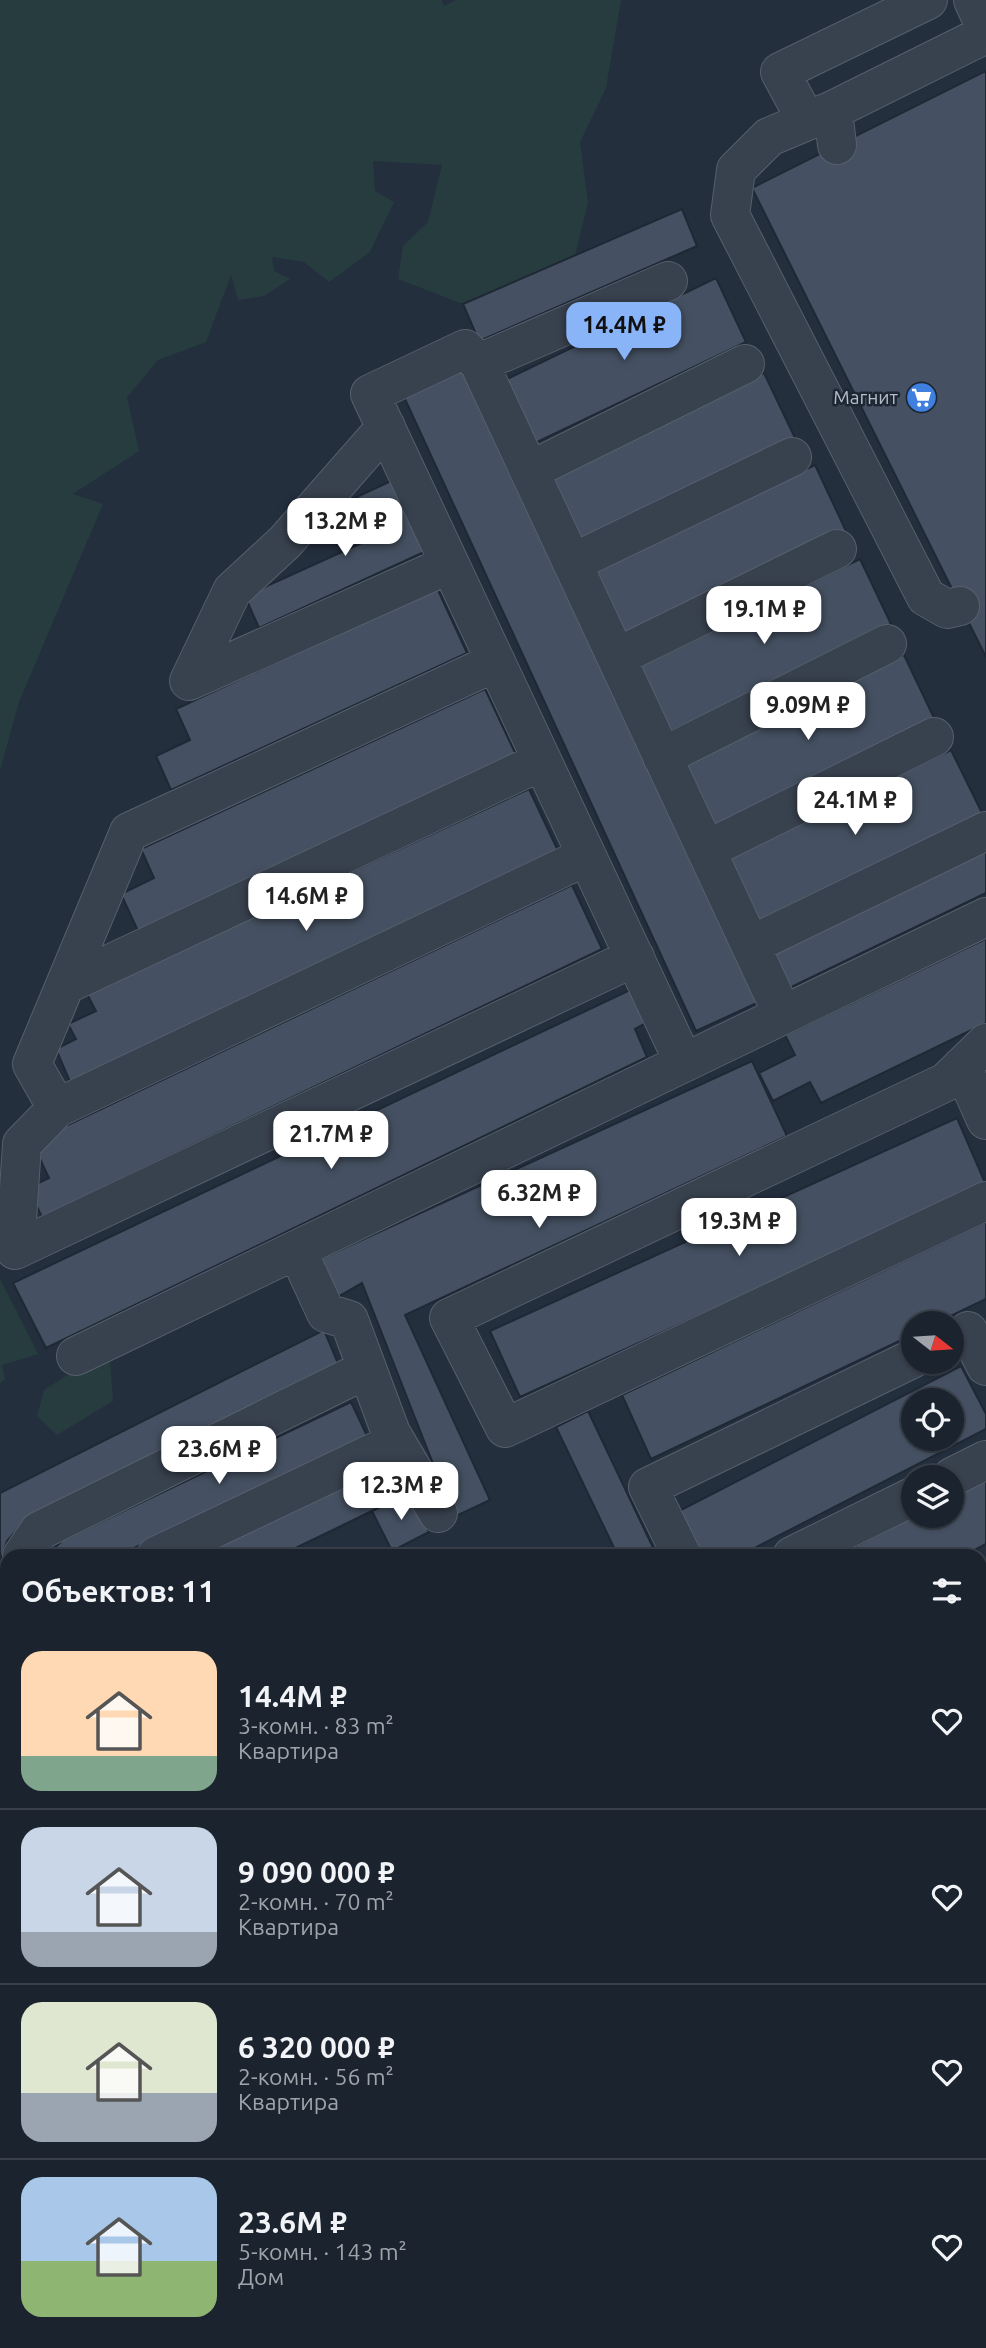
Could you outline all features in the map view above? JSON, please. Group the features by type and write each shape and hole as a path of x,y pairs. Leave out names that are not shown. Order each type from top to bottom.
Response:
{"street":[{"path":"825,125 780,72 928,0"},
{"path":"960,606 947,609 926,597 730,215 736,170 769,137 825,125 878,106 986,31 973,0"},
{"path":"479,363 668,281"},
{"path":"684,1063 370,394 465,349 479,363 783,1015"},
{"path":"529,471 745,364"},
{"path":"386,427 285,542 232,591 189,681 450,564"},
{"path":"572,563 792,457"},
{"path":"617,657 837,549"},
{"path":"662,757 887,645"},
{"path":"57,1108 32,1064 129,832 496,662"},
{"path":"706,850 933,737"},
{"path":"65,985 542,761"},
{"path":"751,945 986,831"},
{"path":"587,856 57,1108 22,1144 15,1250 635,957"},
{"path":"76,1356 986,917"},
{"path":"974,1054 986,1120"},
{"path":"974,1054 946,1082 449,1318 505,1428 986,1200"},
{"path":"297,1250 326,1313 349,1320 396,1442 438,1513"},
{"path":"969,1331 986,1366"},
{"path":"679,1549 648,1487 901,1364"},
{"path":"27,1549 39,1531 367,1369"},
{"path":"171,1549 396,1442"},
{"path":"964,1471 986,1460"},
{"path":"806,1549 901,1502"}],"green space":[{"path":"0,0 442,0 444,6 456,0 621,0 606,88 580,142 588,203 575,255 463,304 398,279 403,246 428,222 442,165 373,161 375,191 394,202 370,252 329,282 304,262 272,257 274,271 290,279 264,296 238,300 231,275 206,342 158,360 127,397 139,451 73,494 103,504 19,702 0,770"},
{"path":"0,1279 38,1354 2,1365 5,1379 0,1383"},
{"path":"110,1358 113,1401 57,1435 37,1416 44,1390 83,1365"}],"building":[{"name":"Магнит","path":"986,71 986,657 752,188"},
{"path":"682,209 697,246 479,341 463,304"},
{"path":"716,278 746,342 531,445 501,382"},
{"path":"462,357 759,1002 696,1031 399,386"},
{"path":"764,373 795,438 579,542 547,477"},
{"path":"815,465 846,531 623,639 592,574"},
{"path":"391,481 424,552 259,628 245,596 364,542 346,502"},
{"path":"860,559 891,624 668,733 637,668"},
{"path":"437,588 467,653 171,790 156,756 190,740 176,709"},
{"path":"904,655 935,720 712,828 681,763"},
{"path":"485,689 516,755 138,931 121,894 154,878 141,849"},
{"path":"951,750 983,815 759,924 728,858"},
{"path":"529,789 559,853 71,1084 56,1049 76,1039 68,1024 96,1011 87,994"},
{"path":"986,849 986,893 783,991 766,956"},
{"path":"572,885 602,949 42,1217 28,1188 49,1178 32,1142"},
{"path":"986,939 986,1023 821,1103 810,1082 773,1101 759,1073 795,1055 785,1035"},
{"path":"630,990 646,1023 635,1029 647,1057 46,1348 13,1283"},
{"path":"752,1061 787,1136 405,1315 490,1500 454,1517 362,1283 334,1299 316,1261"},
{"path":"957,1118 986,1185 520,1397 490,1331"},
{"path":"986,1222 986,1299 961,1311 901,1311 901,1340 651,1459 622,1395"},
{"path":"324,1330 340,1368 23,1523 7,1541 4,1549 0,1549 0,1493"},
{"path":"964,1372 986,1414 986,1429 964,1440 964,1388 918,1388 945,1374 964,1374"},
{"path":"901,1397 901,1451 943,1451 916,1465 901,1465 901,1473 753,1549 696,1549 677,1512"},
{"path":"351,1402 368,1438 132,1549 53,1549 63,1540"},
{"path":"588,1411 654,1549 615,1549 556,1427"},
{"path":"390,1459 409,1492 293,1549 211,1549"},
{"path":"986,1480 986,1544 976,1549 850,1549 901,1523 901,1528 964,1528 964,1491"},
{"path":"409,1492 429,1532 391,1549 372,1511"}],"place":[{"name":"Магнит","path":"921,397"}]}
